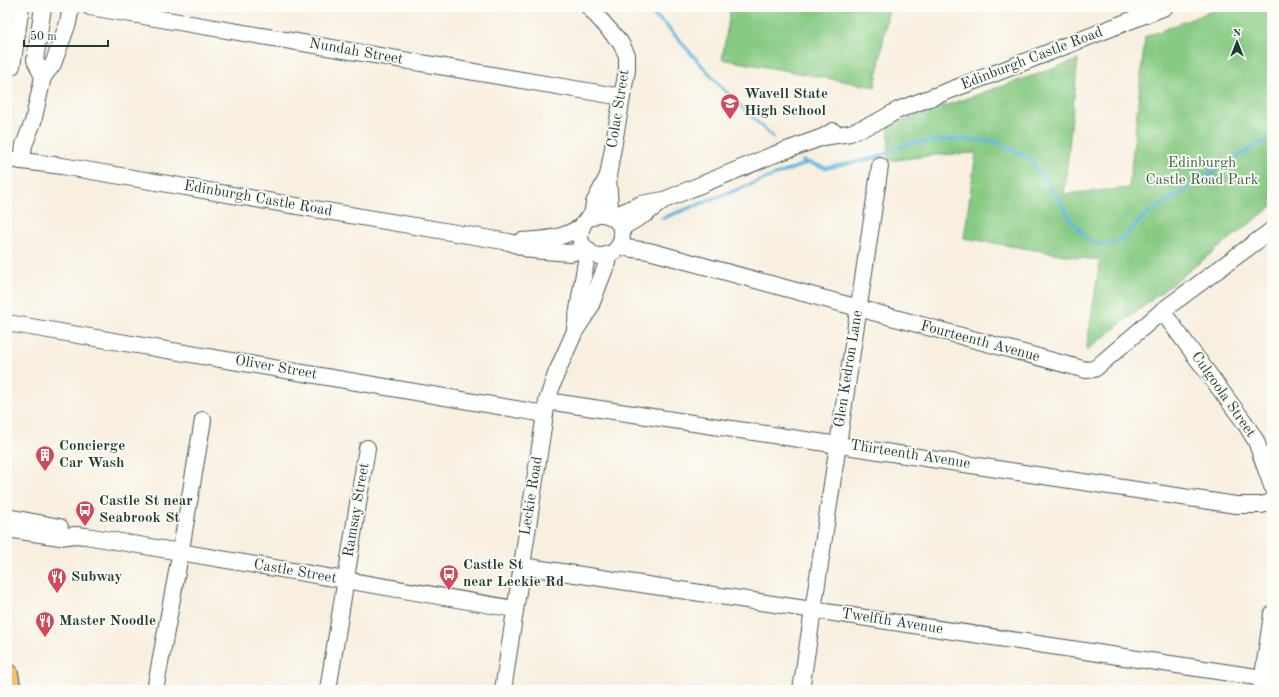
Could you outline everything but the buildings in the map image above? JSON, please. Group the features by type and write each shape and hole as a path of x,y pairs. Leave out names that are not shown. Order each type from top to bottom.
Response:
{"highway":[{"path":"7,674 10,690"}],"street":[{"path":"12,66 21,7"},
{"path":"43,7 35,60 43,77"},
{"path":"14,160 24,145 33,122 43,77 53,64 68,23 71,7"},
{"name":"Nundah Street","path":"90,7 622,97"},
{"name":"Colac Street","path":"589,7 620,42 626,51 627,65 608,176 610,208 615,233"},
{"name":"Edinburgh Castle Road","path":"615,233 623,212 641,204 664,200 773,155 823,137 846,123 874,113 898,110 1165,7"},
{"name":"Edinburgh Castle Road","path":"14,160 78,169 509,242 531,250 571,253 587,250"},
{"name":"Glen Kedron Lane","path":"801,690 880,166"},
{"name":"Colac Street","path":"587,222 594,203 608,176"},
{"path":"603,214 615,233 602,255 595,254 587,250 581,238 587,222 603,214"},
{"name":"Edinburgh Castle Road","path":"509,242 543,240 565,235 587,222"},
{"name":"Fourteenth Avenue","path":"615,233 649,252 1086,370 1094,369 1102,363 1162,311 1272,230"},
{"name":"Leckie Road","path":"503,690 546,408 556,374 575,331 589,310 607,263 615,233"},
{"name":"Leckie Road","path":"575,331 587,250"},
{"name":"Culgoola Street","path":"1162,311 1246,423 1256,441 1272,486"},
{"name":"Oliver Street","path":"7,323 546,408"},
{"name":"Thirteenth Avenue","path":"546,408 838,444 1236,505 1261,505 1272,502"},
{"path":"155,690 181,553 203,420"},
{"name":"Ramsay Street","path":"328,690 367,448"},
{"name":"Castle Street","path":"7,517 60,527 75,535"},
{"name":"Castle Street","path":"7,529 60,537 75,535 515,609"},
{"name":"Twelfth Avenue","path":"522,566 813,610 1262,684"},
{"path":"1262,684 1272,614"}],"green space":[{"path":"731,7 889,7 875,87 722,59"},
{"name":"Edinburgh Castle Road Park","path":"1222,7 1272,7 1272,206 1086,351 1100,261 964,238 976,153 935,155 888,161 889,125 1078,60 1064,194 1129,188 1145,37"}],"waterway":[{"path":"642,7 664,23 722,88 773,137"},
{"path":"802,161 826,168 875,158 911,143 963,139 995,141 1030,159 1057,196 1071,220 1084,235 1095,244 1105,245 1114,243 1122,238 1146,215 1258,144 1272,139"},
{"path":"663,218 807,163"}],"place":[{"name":"Wavell State High School","path":"730,120"},
{"name":"Concierge Car Wash","path":"45,472"},
{"name":"Castle St near Seabrook St","path":"85,527"},
{"name":"Castle St near Leckie Rd","path":"449,591"},
{"name":"Subway","path":"57,594"},
{"name":"Master Noodle","path":"45,638"}]}
